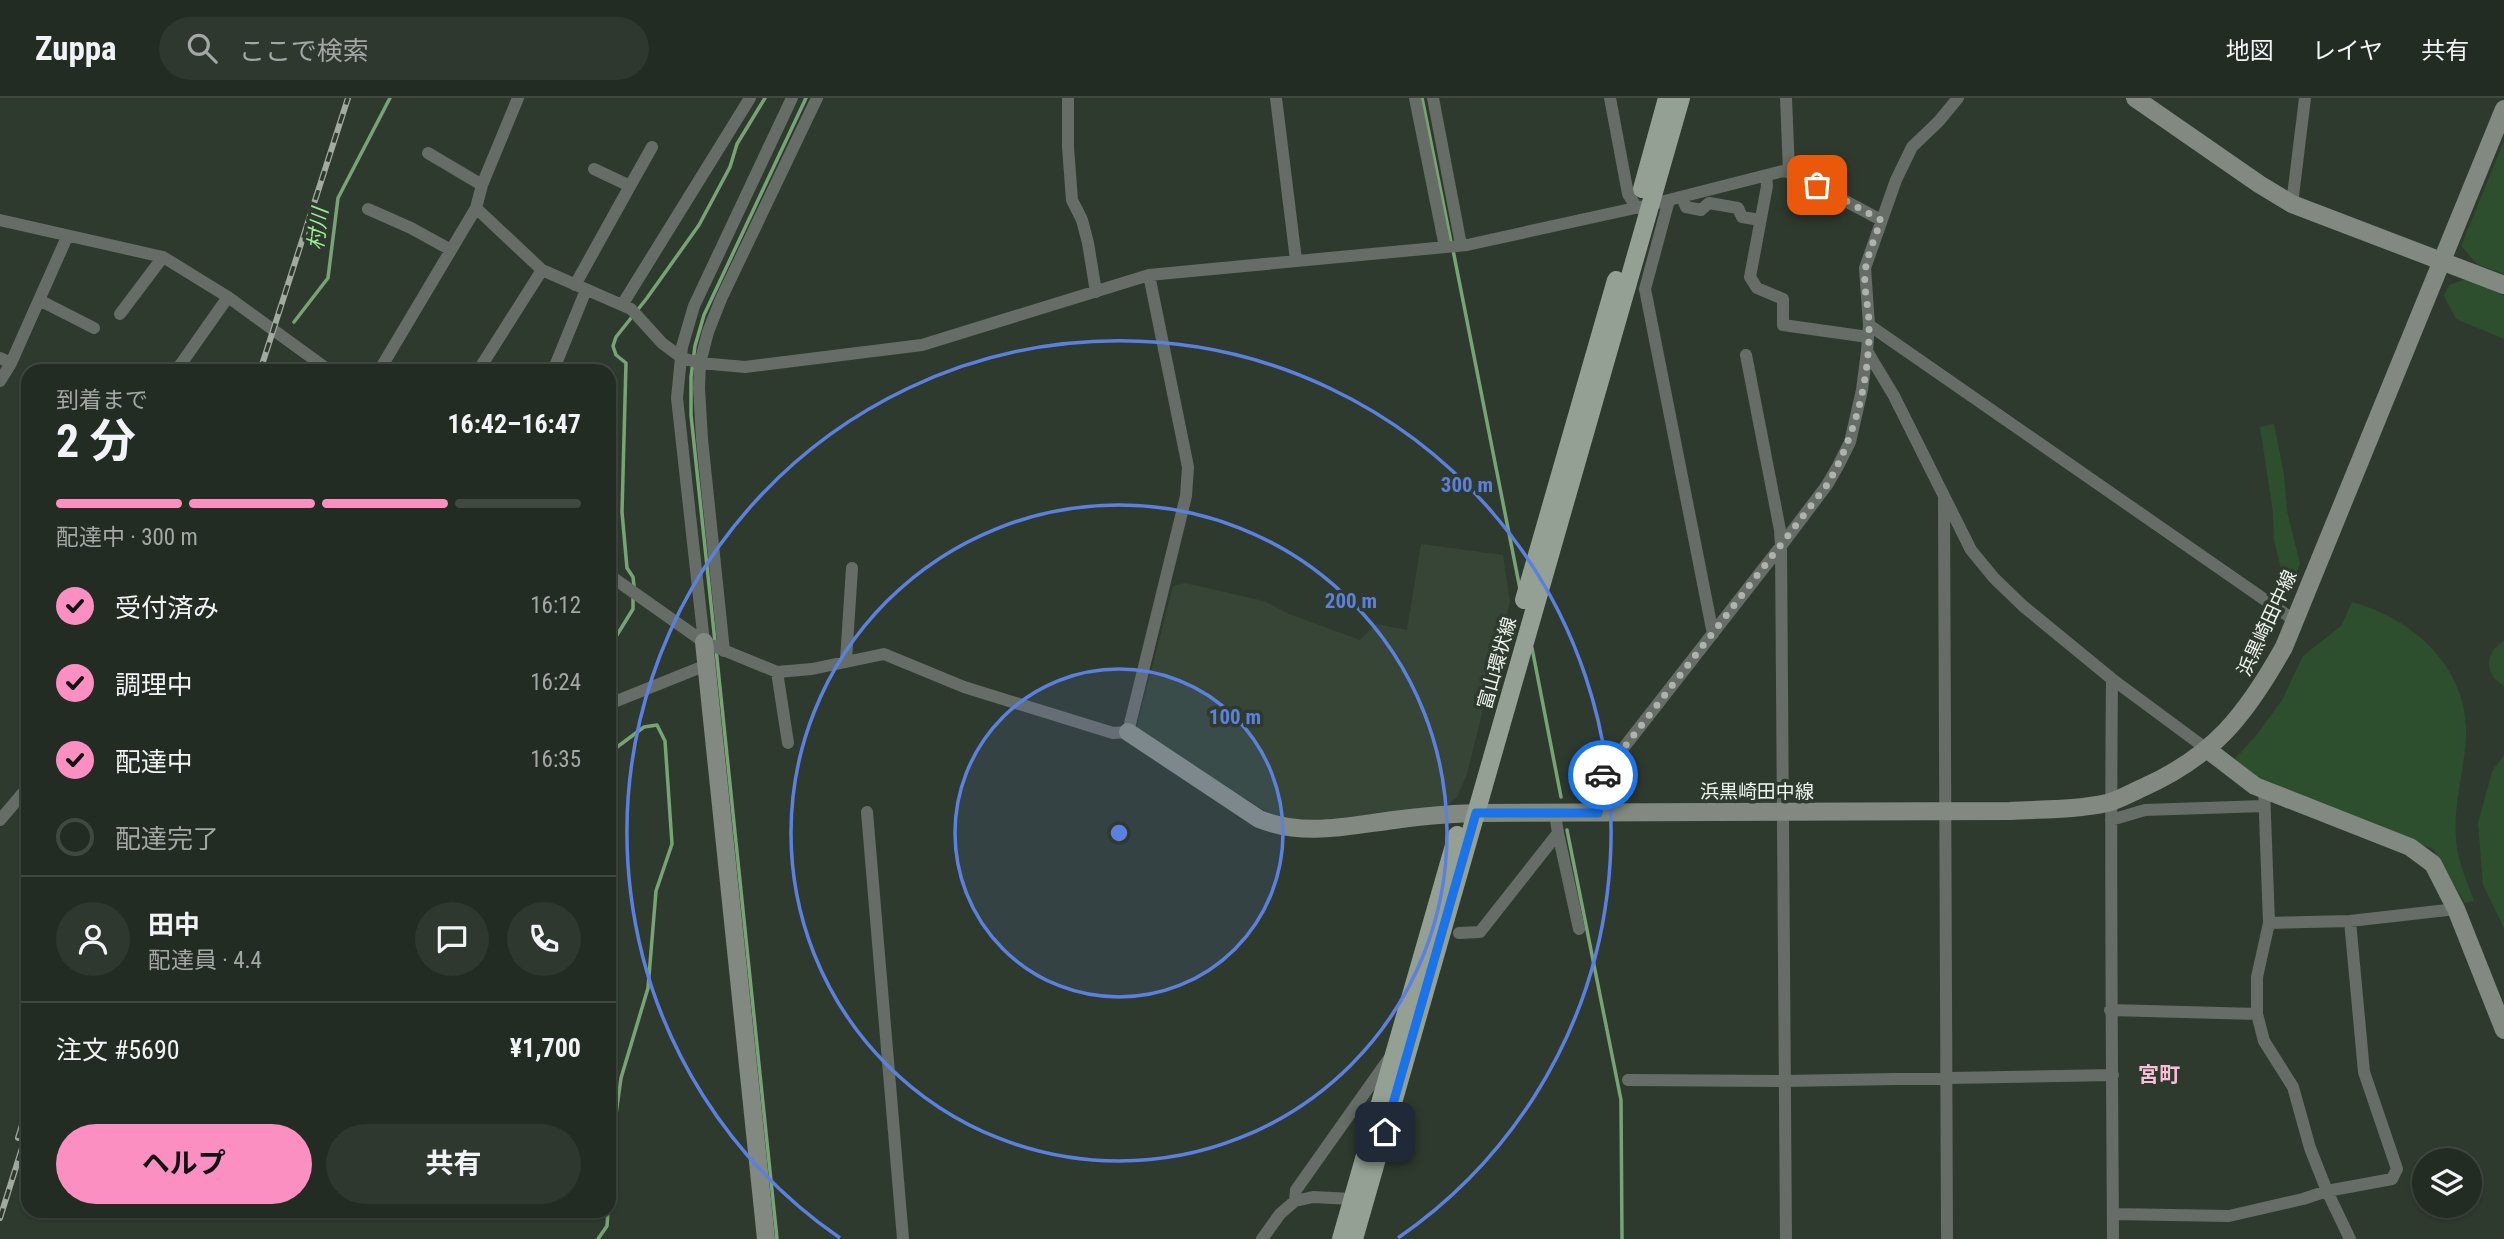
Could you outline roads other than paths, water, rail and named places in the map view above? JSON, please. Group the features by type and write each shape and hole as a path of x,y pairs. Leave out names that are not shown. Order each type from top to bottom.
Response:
{"main road":[{"name":"富山環状線","path":"1354,1239 1470,813 1643,206 1667,98"},
{"name":"富山環状線","path":"1643,206 1681,98"},
{"name":"富山環状線","path":"1341,1239 1395,1051 1470,813"}],"street":[{"path":"383,364 476,208 482,185 518,98"},
{"path":"622,305 750,98"},
{"path":"766,1239 677,398 682,346 694,306 792,98"},
{"path":"724,651 702,439 700,363 721,299 817,98"},
{"path":"1068,98 1072,200 1082,220 1088,243 1096,292"},
{"path":"1276,98 1296,260"},
{"path":"1415,98 1445,247"},
{"path":"1433,98 1461,245"},
{"path":"1610,98 1628,194 1643,206"},
{"path":"1786,98 1789,171"},
{"path":"1598,813 1601,778 1827,485 1850,442 1862,390 1869,331 1865,268 1896,180 1912,147 1958,98"},
{"path":"2135,98 2292,204 2504,285"},
{"path":"2292,204 2305,98"},
{"name":"浜黒崎田中線","path":"1128,732 1259,819 1290,829 1321,830 1470,813 2078,808 2111,811 2208,750 2259,692 2284,647 2504,109"},
{"path":"554,364 580,288 652,147"},
{"path":"428,153 482,185"},
{"path":"594,169 630,186"},
{"path":"476,208 542,270 631,309 662,342 682,358 700,363 745,367 922,345 1149,275 1461,245 1675,199 1789,171 1881,220"},
{"path":"1766,176 1767,186 1750,277 1758,288 1783,299 1783,325 1869,331 2294,620"},
{"path":"1675,199 1686,207 1701,210 1709,203 1738,208 1742,217 1760,220"},
{"path":"1675,199 1645,289 1713,634"},
{"path":"368,209 452,250"},
{"path":"0,220 163,257 228,297 320,364"},
{"path":"0,381 5,360 39,300 67,237"},
{"path":"120,314 163,257"},
{"path":"482,364 542,270"},
{"path":"616,580 704,642 777,673 812,669 884,654 964,687 1112,733 1128,732 1186,496 1188,467 1149,275"},
{"path":"181,364 228,297"},
{"path":"39,300 94,328"},
{"path":"1867,351 1894,396 1971,551 1994,578 2023,606 2112,679 2255,786 2264,797 2269,923 2257,978 2257,1014 2264,1041 2293,1087 2310,1148 2350,1239"},
{"path":"1746,355 1781,546 1786,1239"},
{"path":"1944,498 1947,1239"},
{"path":"846,660 852,568"},
{"path":"616,701 704,666"},
{"path":"777,673 788,743"},
{"path":"2112,679 2110,1010 2113,1075 2113,1239"},
{"path":"0,820 21,795"},
{"path":"2111,811 2146,810 2264,797 2410,847 2433,864 2456,909 2504,1030"},
{"path":"867,812 904,1239"},
{"path":"1555,814 1579,929"},
{"path":"1459,933 1480,932 1558,832"},
{"path":"2269,923 2350,921 2456,909"},
{"path":"2113,1214 2229,1216 2327,1191 2392,1179 2398,1169 2364,1072 2350,921"},
{"path":"2110,1010 2257,1014"},
{"path":"1295,1201 1296,1190 1395,1051"},
{"path":"1628,1080 1784,1081 2113,1075"},
{"path":"1262,1239 1280,1214 1295,1201 1313,1197 1352,1199"}],"waterway":[{"name":"村川","path":"294,322 328,278 338,198 390,98"},
{"path":"634,586 633,577 627,568 622,512 626,363 616,355 613,346 616,337 699,225 730,167 737,144 765,98"},
{"path":"715,642 691,415 691,377 695,346 704,315 806,98"},
{"path":"1422,98 1451,242"},
{"path":"1453,250 1520,589"},
{"path":"616,637 633,609 633,598"},
{"path":"1532,648 1561,797"},
{"path":"716,649 777,1239"},
{"path":"616,748 644,727 657,725 665,741 672,844 656,891 648,988 621,1078 616,1114"},
{"path":"1567,830 1621,1100 1622,1239"},
{"path":"598,1239 607,1226 608,1218"}],"railway":[{"path":"262,364 348,98"},
{"path":"18,1138 21,1128"},
{"path":"0,1218 21,1151"}],"district":[{"name":"宮町","path":"2159,1075"}]}
